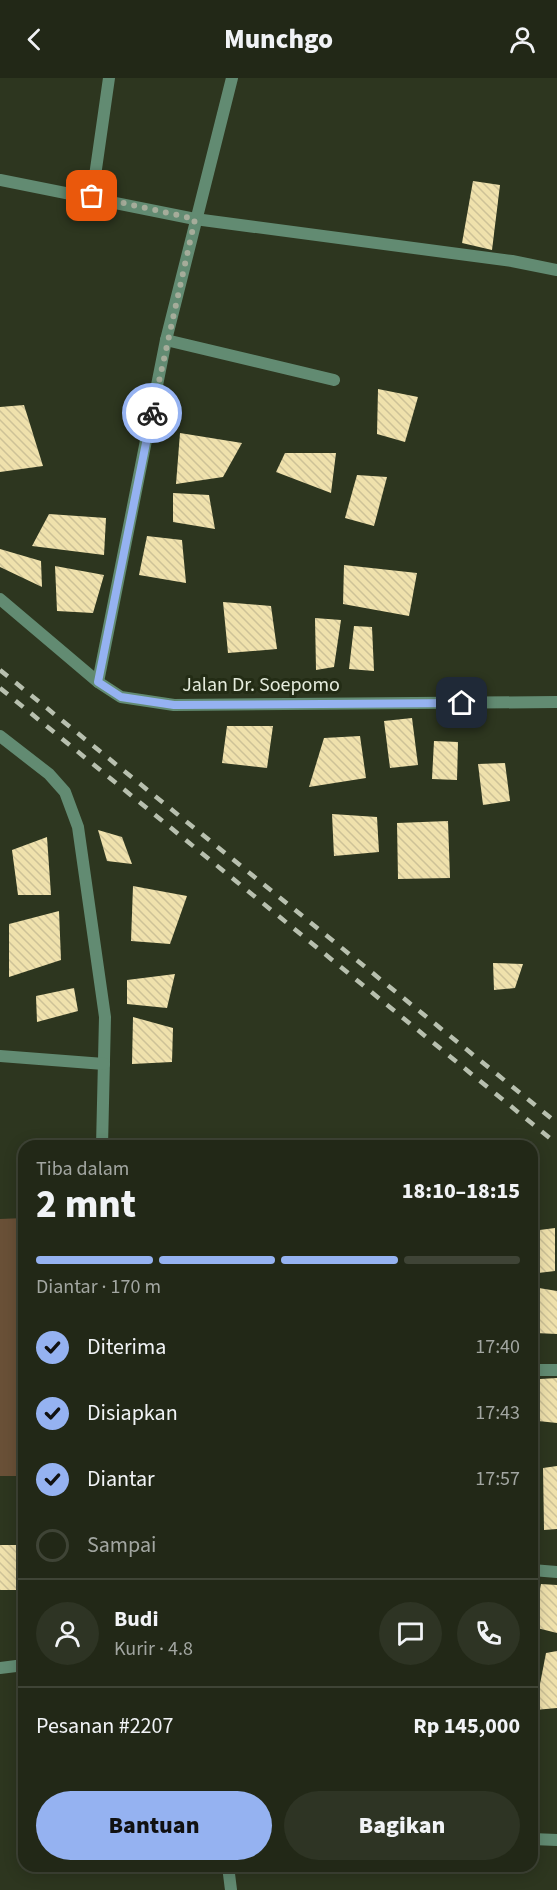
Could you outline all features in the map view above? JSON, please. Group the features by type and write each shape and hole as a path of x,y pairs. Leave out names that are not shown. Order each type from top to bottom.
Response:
{"street":[{"path":"92,196 109,78"},
{"path":"98,682 166,340 232,78"},
{"path":"0,180 92,196 195,219 512,261 557,270"},
{"path":"166,340 334,380"},
{"name":"Jalan Dr. Soepomo","path":"0,599 98,682 121,697 174,705 557,702"},
{"path":"0,736 49,774 65,792 78,827 105,1017 102,1140"},
{"path":"0,1056 104,1064"},
{"path":"538,1370 557,1370"},
{"path":"538,1570 557,1572"},
{"path":"0,1668 18,1666"},
{"path":"538,1839 557,1840"},
{"path":"229,1872 231,1890"}],"shaded area":[{"path":"18,1218 18,1476 0,1476 0,1219"}],"building":[{"path":"473,181 500,185 492,250 462,243"},
{"path":"378,389 418,397 405,442 377,434"},
{"path":"24,405 43,466 0,472 0,407"},
{"path":"180,433 242,443 223,477 176,484"},
{"path":"285,453 336,453 331,493 276,472"},
{"path":"357,475 387,477 374,526 345,518"},
{"path":"173,493 209,495 215,529 173,522"},
{"path":"49,514 106,518 104,555 32,546"},
{"path":"147,536 182,540 186,583 139,575"},
{"path":"0,549 41,561 42,587 0,567"},
{"path":"344,565 417,573 409,616 343,604"},
{"path":"55,566 104,575 93,613 57,611"},
{"path":"223,602 271,606 277,649 228,653"},
{"path":"315,618 341,620 334,667 316,670"},
{"path":"354,626 372,627 374,671 349,669"},
{"path":"412,718 418,765 390,768 384,721"},
{"path":"227,726 273,726 267,768 222,763"},
{"path":"360,736 366,778 309,787 324,738"},
{"path":"434,741 458,742 457,780 432,779"},
{"path":"505,763 510,801 483,805 478,764"},
{"path":"332,814 377,817 379,852 334,856"},
{"path":"448,821 450,878 398,879 397,823"},
{"path":"98,830 122,837 132,864 107,861"},
{"path":"47,837 51,895 18,895 12,850"},
{"path":"133,886 187,896 170,944 131,941"},
{"path":"59,911 61,960 9,977 9,924"},
{"path":"493,963 523,964 515,988 494,990"},
{"path":"175,974 167,1008 127,1004 127,980"},
{"path":"74,988 78,1011 37,1022 36,996"},
{"path":"133,1017 173,1028 172,1062 132,1064"},
{"path":"555,1228 555,1271 538,1273 538,1230"},
{"path":"539,1288 557,1291 557,1334 538,1333"},
{"path":"557,1378 557,1423 538,1421 540,1379"},
{"path":"557,1466 557,1529 544,1530 543,1468"},
{"path":"0,1545 18,1545 18,1590 0,1590"},
{"path":"541,1584 557,1585 557,1633 538,1628 538,1600"},
{"path":"557,1651 557,1708 538,1710 538,1694 546,1653"}],"railway":[{"path":"0,670 557,1123"},
{"path":"0,688 557,1144"}],"way so far":[{"path":"92,196 195,219 166,340 152,413"}],"route":[{"path":"152,413 98,682 121,697 174,705 462,703"}]}
